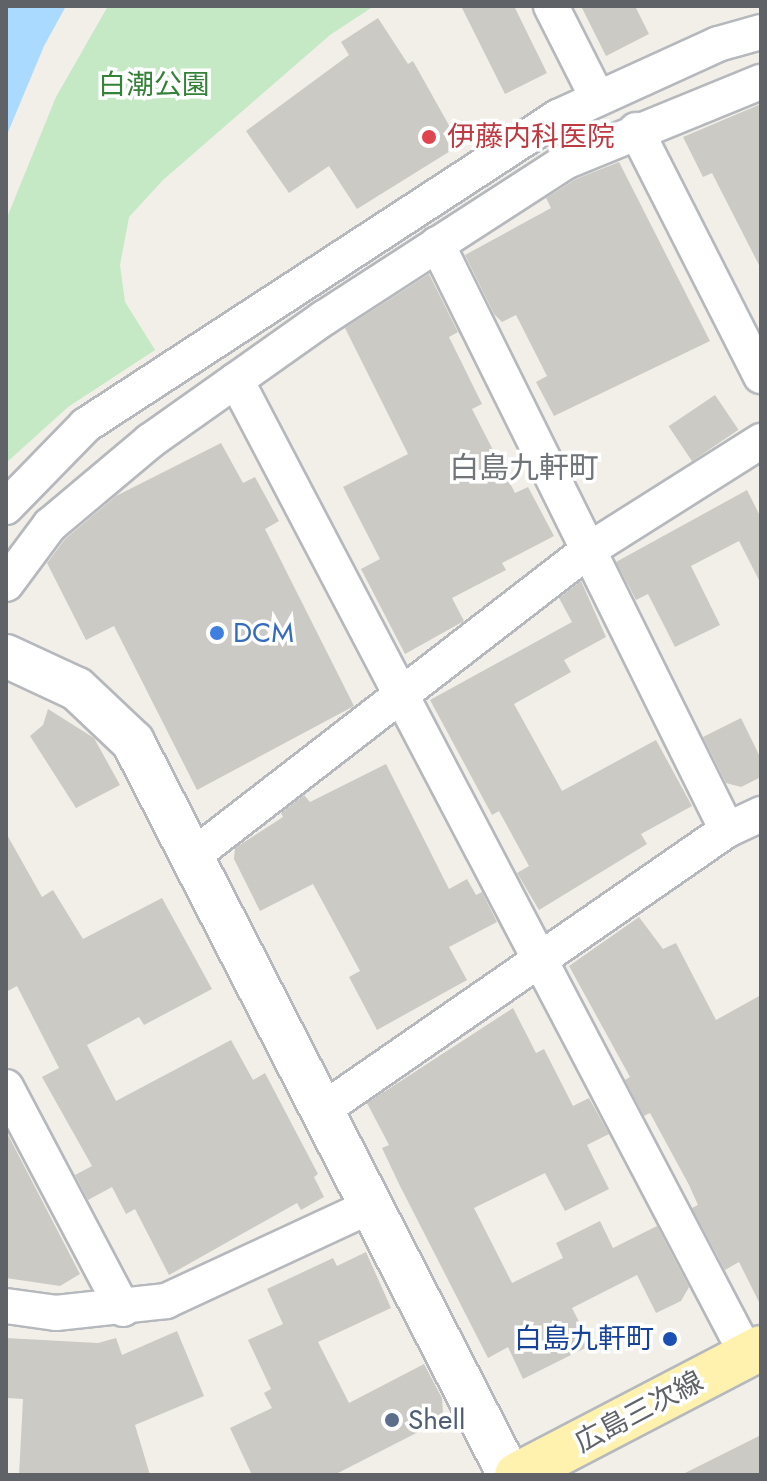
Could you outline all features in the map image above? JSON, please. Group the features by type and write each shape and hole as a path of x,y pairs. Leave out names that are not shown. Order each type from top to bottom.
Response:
{"main road":[{"name":"広島三次線","path":"517,1475 754,1352"}],"street":[{"path":"551,6 596,95"},
{"path":"6,507 86,425 596,95 718,44 761,32"},
{"path":"6,584 50,525 150,441 437,244 567,161 636,130 761,82"},
{"path":"636,130 761,376"},
{"path":"437,244 727,830"},
{"path":"236,380 541,960 754,1352"},
{"path":"194,855 587,551 761,441"},
{"path":"6,656 77,689 107,713 133,742 194,855 509,1475"},
{"path":"324,1109 727,830 761,814"},
{"path":"6,1087 123,1309"},
{"path":"6,1306 56,1313 123,1309 166,1301 217,1282 373,1205"}],"green space":[{"name":"白潮公園","path":"108,6 374,6 330,35 163,180 129,217 120,265 125,302 155,350 68,407 6,463 6,220 56,97"}],"water":[{"path":"6,6 66,6 44,46 6,137"}],"building":[{"path":"461,6 514,6 547,73 505,94"},
{"path":"581,6 635,6 649,34 606,56"},
{"path":"378,18 408,64 413,61 460,145 357,209 329,166 289,193 246,131 349,55 341,42"},
{"path":"761,104 761,269 712,173 703,177 683,137"},
{"path":"619,162 710,341 554,416 536,382 547,376 516,315 502,322 494,314 465,255 551,208 546,198 576,179"},
{"path":"429,274 458,332 449,337 482,404 472,409 515,493 528,487 554,536 502,563 506,570 452,598 464,621 405,654 361,569 380,559 343,487 408,454 345,328"},
{"path":"715,395 738,430 692,461 669,426"},
{"name":"DCM","path":"221,443 243,483 255,477 279,521 265,529 354,706 197,790 114,626 86,640 47,563 65,539 116,496"},
{"path":"747,490 761,518 761,584 739,541 691,566 720,625 675,647 648,594 636,600 616,562"},
{"path":"581,581 606,637 564,660 571,672 514,704 562,791 656,740 692,806 641,834 647,844 539,910 517,873 529,866 499,811 492,815 430,700 572,622 559,598"},
{"path":"48,709 94,738 120,785 76,808 30,736 43,725"},
{"path":"741,718 761,759 761,777 741,787 726,783 703,737"},
{"path":"386,764 449,889 467,879 476,895 482,892 497,922 449,947 467,980 377,1030 349,977 360,971 313,884 260,911 234,859 235,848 283,817 281,813 304,795 310,802"},
{"path":"6,833 42,897 53,890 83,939 162,898 212,989 144,1025 139,1017 87,1045 116,1101 231,1040 253,1080 265,1073 318,1174 314,1177 324,1197 301,1210 297,1203 169,1275 135,1209 126,1214 112,1187 88,1200 75,1175 92,1166 42,1077 59,1068 17,986 6,992"},
{"path":"639,917 663,949 676,943 716,1020 761,995 761,1306 739,1262 725,1270 692,1208 698,1205 689,1185 650,1113 644,1116 625,1080 630,1077 569,966"},
{"path":"513,1008 536,1053 544,1049 573,1106 589,1098 609,1134 587,1145 609,1189 565,1211 545,1173 474,1208 512,1283 563,1258 556,1243 600,1221 613,1248 657,1226 689,1287 681,1301 656,1313 637,1275 572,1308 591,1345 523,1379 508,1347 488,1358 399,1184 382,1148 389,1145 367,1103"},
{"path":"6,1131 80,1274 60,1286 6,1278"},
{"path":"366,1252 391,1308 318,1342 349,1403 424,1364 442,1398 443,1414 434,1424 334,1475 252,1475 230,1428 272,1408 264,1393 271,1389 248,1340 283,1324 267,1289 333,1258 337,1266"},
{"path":"177,1331 204,1396 135,1425 150,1475 19,1475 23,1399 6,1398 6,1338 98,1343 116,1338 122,1355"},
{"path":"761,1435 761,1475 681,1475"}],"place":[{"name":"伊藤内科医院","path":"429,137"},
{"name":"DCM","path":"217,633"},
{"name":"白島九軒町","path":"670,1339"},
{"name":"Shell","path":"392,1420"}],"district":[{"name":"白島九軒町","path":"524,468"}]}
